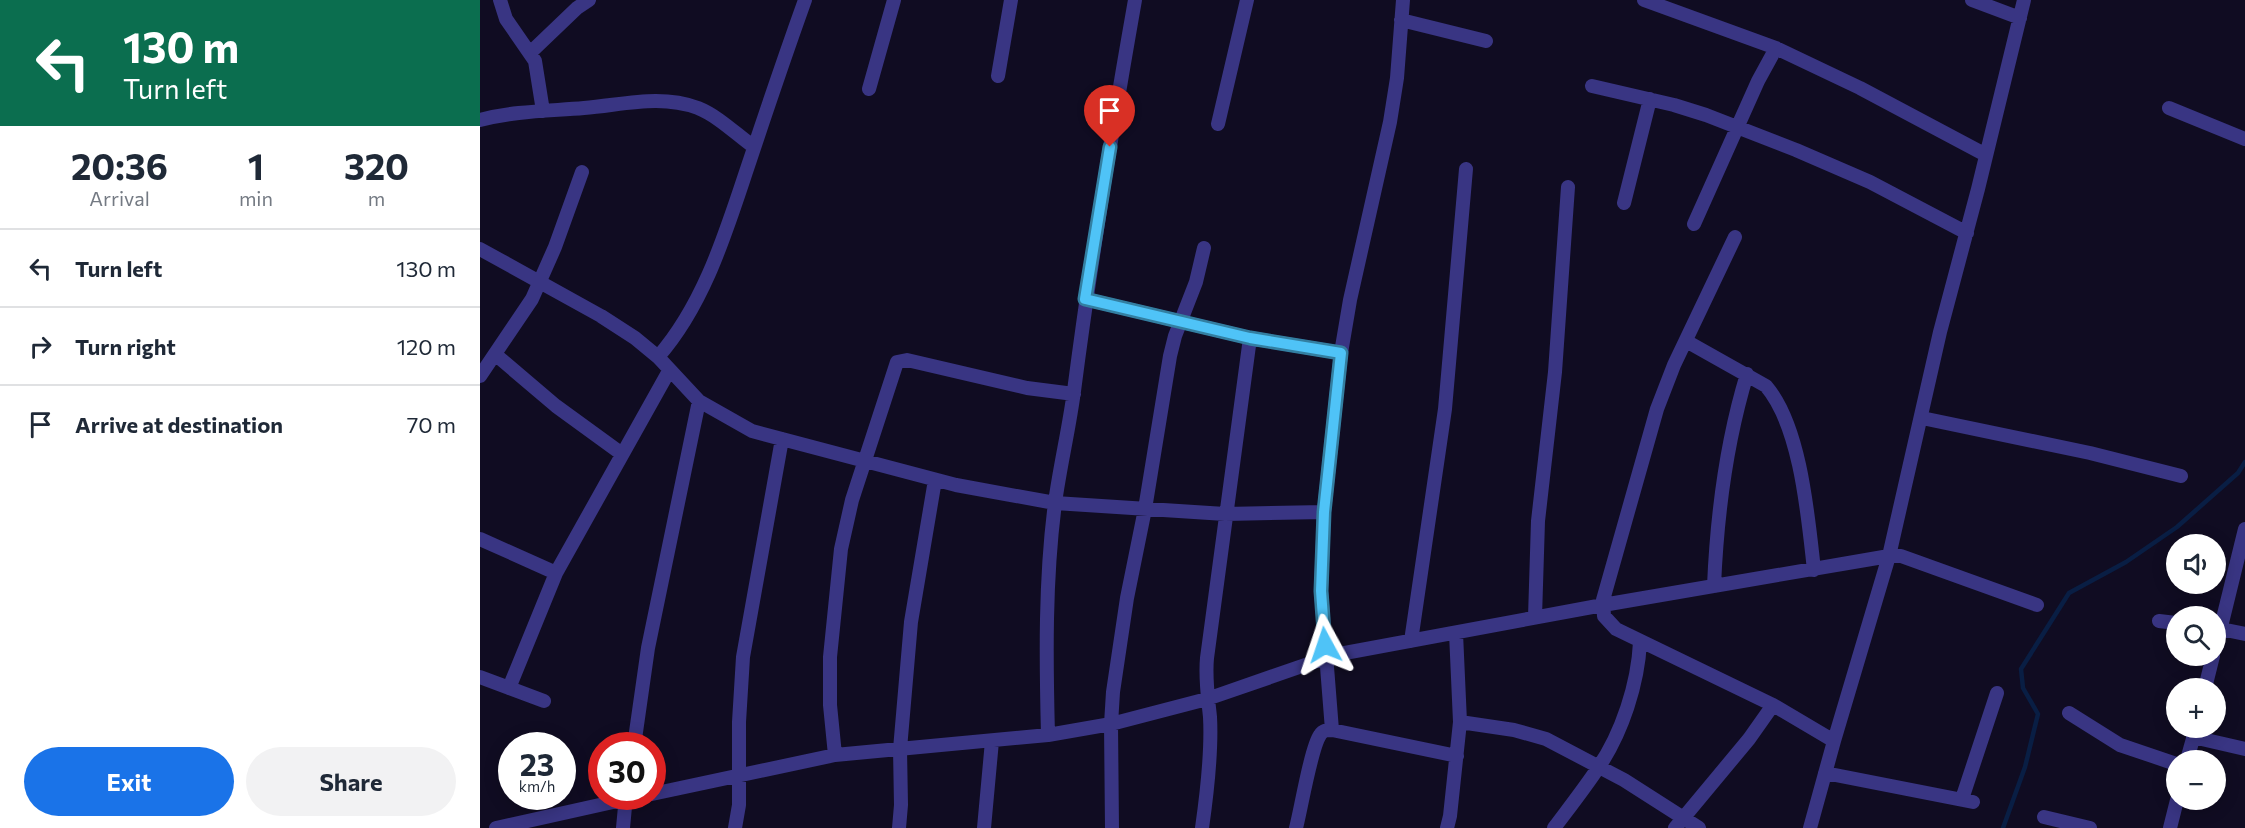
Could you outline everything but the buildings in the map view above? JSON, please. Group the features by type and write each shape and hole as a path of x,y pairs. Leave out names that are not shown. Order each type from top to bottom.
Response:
{"street":[{"path":"500,0 510,27 531,52 538,70 543,111"},
{"path":"531,52 577,8 589,0"},
{"path":"658,357 675,338 710,270 731,217 805,0"},
{"path":"869,90 894,0"},
{"path":"998,76 1011,0"},
{"path":"1048,735 1048,594 1055,503 1074,394 1085,299 1135,0"},
{"path":"1218,124 1247,0"},
{"path":"1332,730 1321,591 1324,512 1341,353 1350,300 1390,122 1397,78 1403,0"},
{"path":"1644,0 1776,48 1860,88 1986,155"},
{"path":"1972,0 2020,18"},
{"path":"1810,828 1889,556 1940,332 2024,0"},
{"path":"1401,20 1486,41"},
{"path":"1694,224 1736,128 1776,48"},
{"path":"1592,87 1650,99 1706,115 1796,150 1870,183 1967,232"},
{"path":"1624,203 1650,99"},
{"path":"480,120 501,114 601,107 641,100 663,100 699,109 716,118 754,147"},
{"path":"2169,108 2245,139"},
{"path":"1411,641 1444,409 1466,169"},
{"path":"480,376 521,318 540,282 572,204 582,172"},
{"path":"1535,617 1538,521 1555,372 1568,187"},
{"path":"1735,237 1657,409 1644,448 1603,605 1604,616 1610,624 1640,642 1773,705 1834,741"},
{"path":"1112,828 1113,692 1127,598 1145,508 1170,356 1197,282 1204,248"},
{"path":"480,249 601,316 635,338 658,357 699,401 752,431 935,480 1055,503 1226,514 1324,512"},
{"path":"1085,299 1250,338 1341,353"},
{"path":"1202,828 1209,753 1207,658 1250,338"},
{"path":"1686,341 1766,386 1781,408 1794,446 1805,500 1814,570"},
{"path":"496,355 556,406 622,454"},
{"path":"835,755 830,705 830,657 841,549 852,500 892,375 900,360 1027,388 1074,394"},
{"path":"509,688 556,573 669,371"},
{"path":"1714,586 1716,537 1722,491 1733,429 1747,374"},
{"path":"636,732 648,648 699,401"},
{"path":"1922,418 2090,453 2181,476"},
{"path":"735,828 739,805 739,722 743,657 782,439"},
{"path":"899,828 900,749 911,622 935,480"},
{"path":"2224,606 2245,529"},
{"path":"480,539 556,573"},
{"path":"666,791 835,755 1048,735 1111,724 1207,699 1327,658 1535,617 1889,556 1901,556 2037,605"},
{"path":"2159,621 2166,622"},
{"path":"2226,630 2245,634"},
{"path":"1447,828 1460,722 1456,633"},
{"path":"1554,828 1599,767 1621,724 1636,675 1640,642"},
{"path":"480,677 544,701"},
{"path":"1825,773 1967,800 1997,693"},
{"path":"1679,822 1749,739 1773,705"},
{"path":"2069,713 2120,745 2166,761"},
{"path":"1460,722 1514,730 1546,739 1650,795 1679,822 1699,828"},
{"path":"1296,828 1317,740 1325,730 1457,756"},
{"path":"2212,738 2245,749"},
{"path":"984,828 992,741"},
{"path":"496,828 588,808"},
{"path":"623,828 628,810"},
{"path":"2170,828 2174,810"},
{"path":"2044,818 2090,828"}],"waterway":[{"path":"2003,828 2025,767 2038,714 2023,688 2021,669 2069,593 2126,562 2177,527 2238,473 2245,462"}],"route":[{"path":"1110,147 1085,299 1250,338 1341,353 1324,512 1321,591 1325,645"}]}
